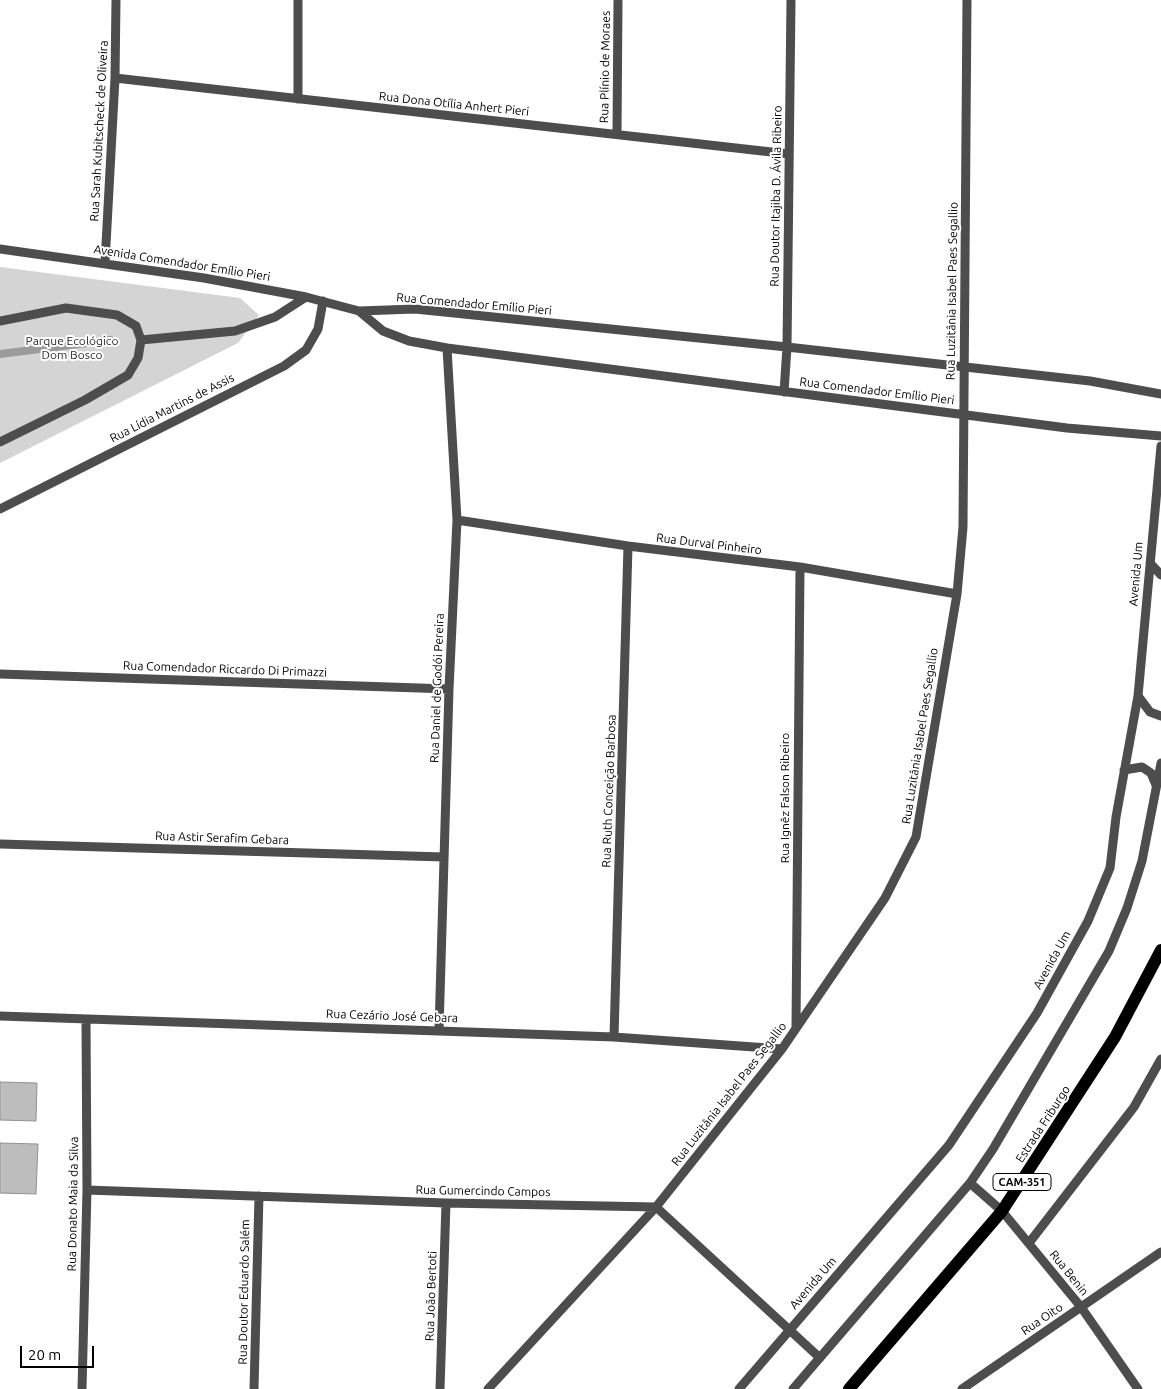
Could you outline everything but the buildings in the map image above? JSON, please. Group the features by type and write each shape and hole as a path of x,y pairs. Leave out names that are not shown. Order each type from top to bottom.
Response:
{"main road":[{"name":"Estrada Friburgo","path":"849,1389 1002,1211 1115,1037 1161,950"}],"street":[{"name":"Rua Sarah Kubitscheck de Oliveira","path":"105,263 115,78 116,0"},
{"path":"298,0 298,99"},
{"name":"Rua Plínio de Moraes","path":"617,134 618,0"},
{"name":"Rua Doutor Itajiba D. Ávila Ribeiro","path":"784,392 787,347 791,0"},
{"name":"Rua Luzitânia Isabel Paes Segallio","path":"488,1389 656,1207 782,1049 885,898 916,837 957,594 963,526 967,0"},
{"name":"Rua Dona Otília Anhert Pieri","path":"115,78 789,154"},
{"name":"Avenida Comendador Emílio Pieri","path":"0,248 204,278 306,296 359,311"},
{"path":"141,340 235,331 275,317 306,296"},
{"name":"Rua Lídia Martins de Assis","path":"0,508 284,366 306,350 318,329 323,301"},
{"path":"0,321 66,308 117,314 136,326 141,340 138,358 128,375 85,400 0,442"},
{"name":"Rua Comendador Emílio Pieri","path":"359,311 415,309 787,347 1090,381 1161,394"},
{"name":"Rua Comendador Emílio Pieri","path":"359,311 383,331 409,341 447,348 963,415 1107,432 1161,436"},
{"name":"Rua Daniel de Godói Pereira","path":"439,1030 449,689 458,520 447,348"},
{"name":"Avenida Um","path":"739,1389 949,1145 1037,1013 1088,921 1110,868 1124,770 1138,696 1161,446"},
{"name":"Rua Durval Pinheiro","path":"458,520 628,546 800,568 957,594"},
{"name":"Rua Ruth Conceição Barbosa","path":"614,1036 628,546"},
{"path":"1150,563 1161,574"},
{"name":"Rua Ignêz Falson Ribeiro","path":"796,1028 800,568"},
{"name":"Rua Comendador Riccardo Di Primazzi","path":"0,674 449,689"},
{"path":"1138,696 1150,712 1161,716"},
{"path":"793,1389 970,1184 993,1149 1109,951 1127,908 1142,861 1161,763"},
{"path":"1124,770 1142,767 1151,773 1156,786"},
{"name":"Rua Astir Serafim Gebara","path":"0,844 444,857"},
{"name":"Rua Cezário José Gebara","path":"0,1016 614,1036 782,1049"},
{"name":"Rua Donato Maia da Silva","path":"82,1389 87,1190 86,1018"},
{"path":"1029,1243 1134,1107 1161,1059"},
{"name":"Rua Benin","path":"970,1184 1002,1211 1029,1243 1081,1308 1138,1389"},
{"name":"Rua Gumercindo Campos","path":"87,1190 446,1203 656,1207"},
{"name":"Rua Doutor Eduardo Salém","path":"254,1389 259,1196"},
{"name":"Rua João Bertoti","path":"440,1389 446,1203"},
{"path":"656,1207 820,1358"},
{"name":"Rua Oito","path":"962,1389 1161,1252"}],"green space":[{"name":"Parque Ecológico Dom Bosco","path":"0,267 240,298 259,315 238,343 0,463"}],"waterway":[{"path":"0,354 110,340"}]}
